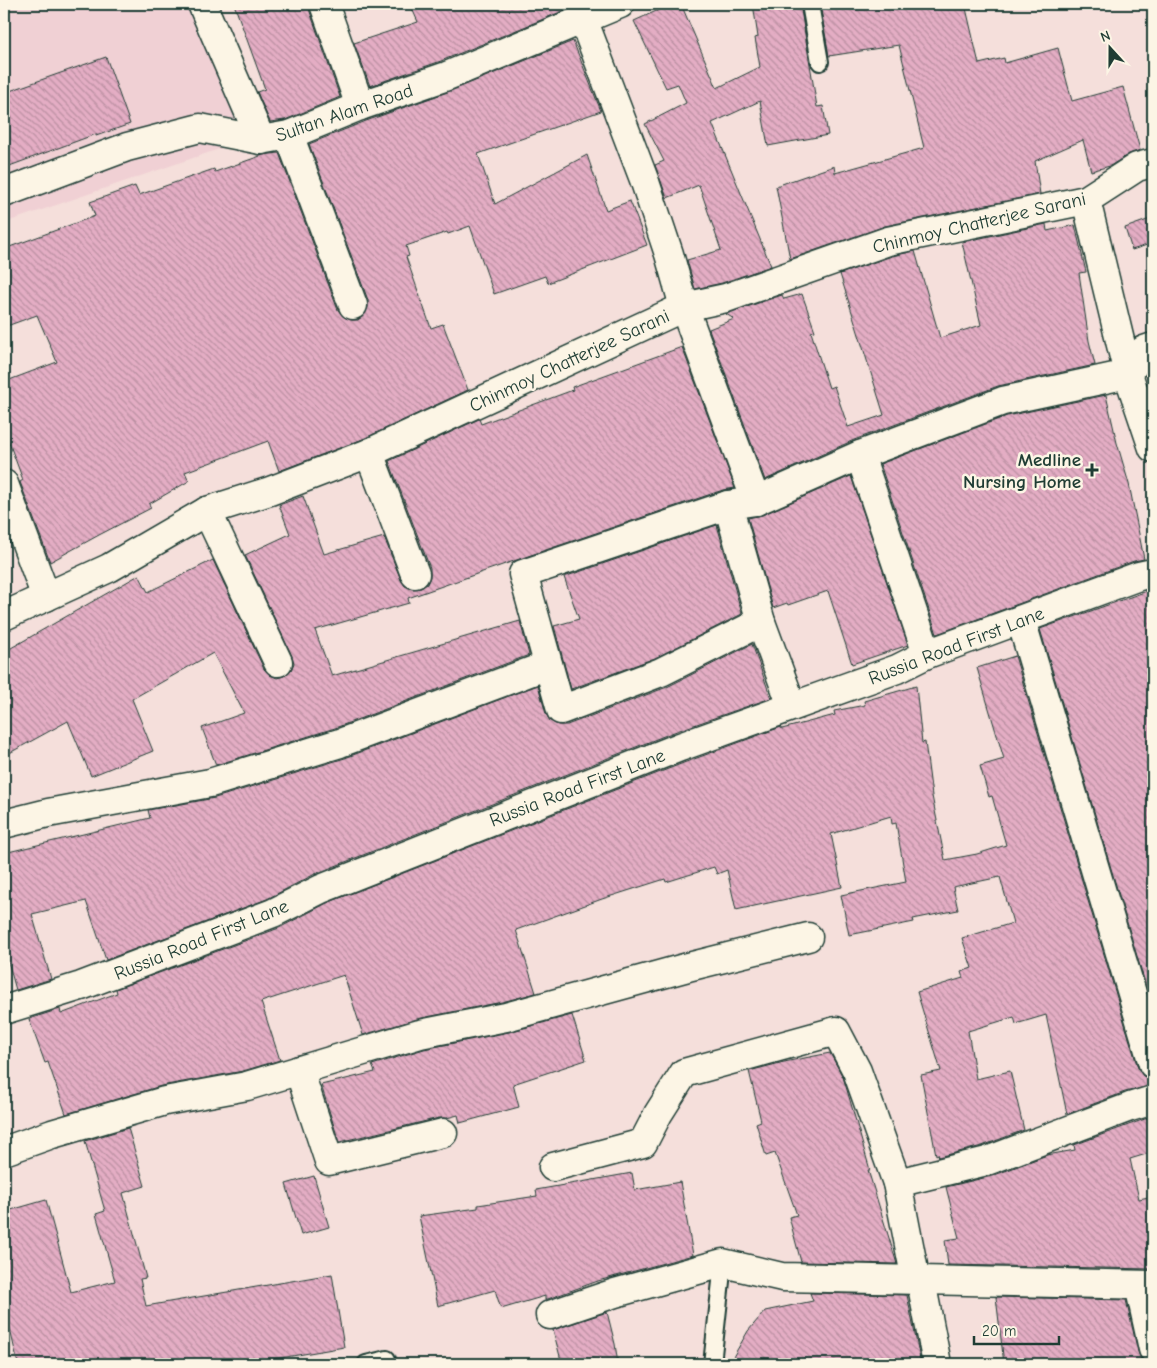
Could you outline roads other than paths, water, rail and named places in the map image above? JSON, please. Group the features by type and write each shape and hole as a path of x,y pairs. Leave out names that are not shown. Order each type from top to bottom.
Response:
{"street":[{"path":"202,4 261,140"},
{"path":"324,4 360,106"},
{"name":"Sultan Alam Road","path":"4,193 127,147 200,128 261,140 289,135 360,106 448,76 620,4"},
{"path":"583,19 645,182 684,307 756,501"},
{"path":"289,135 353,305"},
{"name":"Chinmoy Chatterjee Sarani","path":"4,616 109,568 207,511 270,491 369,453 684,307 726,298 888,241 1086,200 1137,167 1153,163"},
{"path":"1086,200 1128,374 1153,448"},
{"path":"762,622 661,672 562,710 523,574 728,506 756,501 860,455 1002,401 1128,374 1144,350 1153,347"},
{"path":"369,453 415,574"},
{"path":"860,455 927,654"},
{"path":"4,484 46,597"},
{"path":"728,506 762,622 792,706"},
{"path":"207,511 278,662"},
{"name":"Russia Road First Lane","path":"4,1010 82,986 273,913 321,889 680,747 897,669 927,654 1153,572"},
{"path":"1021,620 1153,1064"},
{"path":"4,824 48,813 210,783 340,743 548,665"},
{"path":"4,1152 52,1134 165,1101 247,1086 420,1034 506,1017 808,936"},
{"path":"553,1167 643,1143 658,1114 684,1073 836,1031 857,1071 897,1183 937,1364"},
{"path":"299,1070 330,1162 443,1133"},
{"path":"897,1183 987,1161 1153,1100"},
{"path":"550,1315 615,1293 723,1263 782,1277 1146,1285 1153,1349"}],"lane":[{"path":"810,4 820,62"},
{"path":"712,1364 723,1263"},
{"path":"366,1364 387,1359"}],"place":[{"name":"Medline Nursing Home","path":"1092,470"}]}
